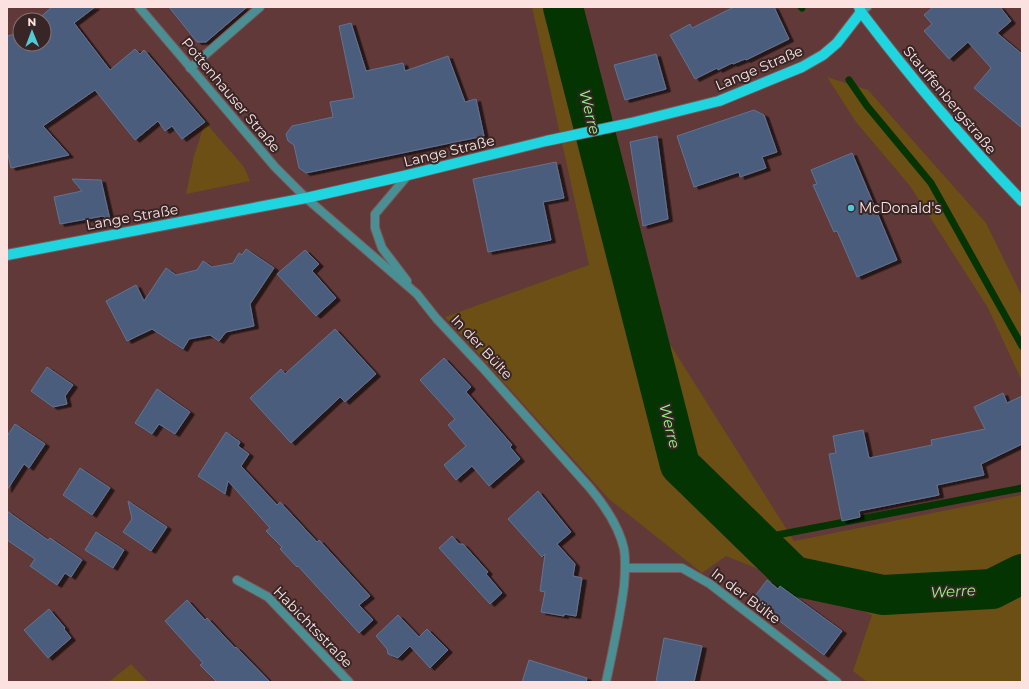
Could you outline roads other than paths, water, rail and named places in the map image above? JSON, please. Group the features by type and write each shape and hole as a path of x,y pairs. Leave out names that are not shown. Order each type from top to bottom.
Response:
{"main road":[{"name":"Lange Straße","path":"7,255 306,198 408,176 546,141 630,123 719,101 802,67 823,55 834,47 862,9"},
{"name":"Stauffenbergstraße","path":"862,9 895,57 981,158 1022,202"}],"street":[{"name":"Pottenhauser Straße","path":"139,7 275,167 306,198"},
{"path":"190,68 260,7"},
{"path":"408,176 376,214 375,228 382,248 417,294"},
{"name":"In der Bülte","path":"306,198 417,294 436,318 482,367 607,508 624,549 625,568 622,603 606,682"},
{"name":"In der Bülte","path":"625,568 682,568 710,584 837,682"},
{"name":"Habichtsstraße","path":"237,580 268,597 348,682"}],"waterway":[{"name":"Werre","path":"563,7 680,465 794,576 883,595 992,589 1022,574"},
{"path":"849,80 867,106 931,183 1022,346"},
{"path":"756,539 1022,488"}],"place":[{"name":"McDonald's","path":"851,208"}]}
